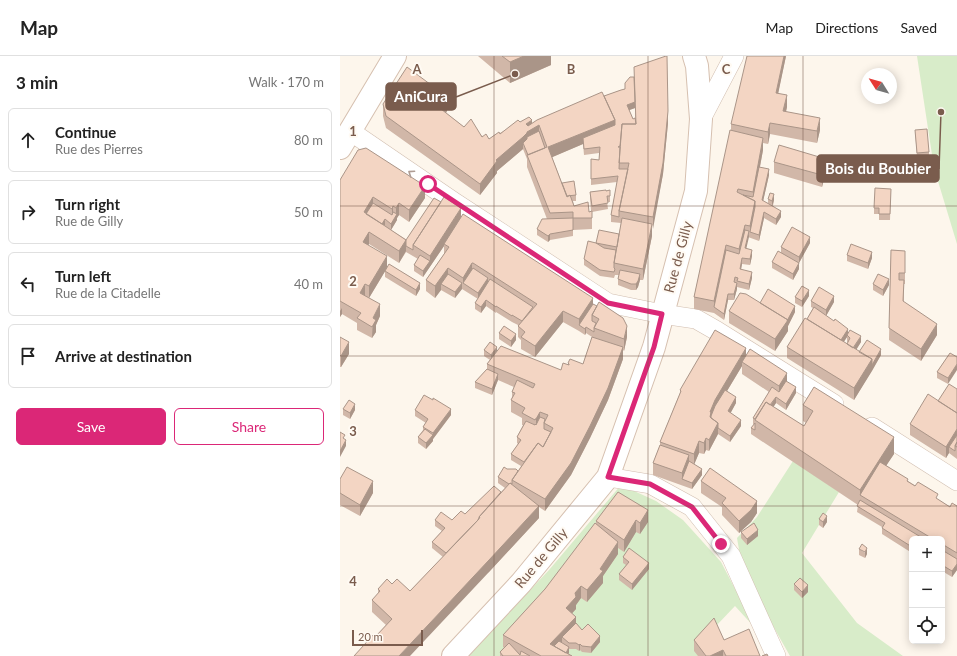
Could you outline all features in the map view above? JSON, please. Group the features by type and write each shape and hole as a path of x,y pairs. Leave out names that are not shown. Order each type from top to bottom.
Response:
{"main road":[{"path":"345,140 395,56"},
{"name":"Rue de Gilly","path":"453,656 521,583 608,477 654,347 696,191 701,119 697,66 694,56"}],"street":[{"path":"701,119 734,56"},
{"path":"345,140 454,202 608,303 696,319 957,481"},
{"path":"608,477 650,484 692,507 731,556 776,656"}],"green space":[{"path":"917,56 957,56 957,244 934,168"},
{"path":"793,461 839,492 802,553 857,623 903,656 790,656 743,573 737,538 757,517"},
{"path":"621,485 656,501 683,520 721,562 756,629 735,606 697,646 702,656 468,656 549,570"}],"building":[{"path":"502,56 524,56 510,62"},
{"path":"666,56 668,111 663,163 653,217 619,211 629,163 619,163 622,124 636,124 634,67"},
{"path":"747,56 784,56 776,93 787,95 783,111 820,118 817,131 770,123 768,132 731,124"},
{"path":"407,67 446,96 444,98 447,100 441,109 464,127 471,119 482,137 486,134 489,139 499,132 500,134 518,120 520,122 529,117 532,120 526,124 528,126 537,120 602,92 615,120 548,147 567,197 570,195 574,206 588,202 589,212 592,211 592,218 573,218 573,212 550,213 527,155 547,147 539,125 527,132 496,160 497,161 480,184 386,116 383,104"},
{"path":"630,77 634,77 635,102 627,105 633,119 635,118 636,124 622,124 620,146 618,147 620,147 619,169 628,169 619,217 611,215 618,176 591,179 591,159 599,160 600,147 584,149 583,138 615,125 615,120 604,96 625,89 625,83"},
{"path":"927,129 929,152 917,153 915,130"},
{"path":"730,130 763,138 753,192 738,189 737,192 755,201 750,226 745,225 739,249 726,245 714,301 694,297"},
{"path":"539,131 545,148 528,155 523,143 527,137"},
{"path":"779,145 826,159 822,175 774,162"},
{"path":"366,148 425,186 409,210 399,203 396,208 393,206 392,209 373,197 364,212 406,240 399,251 369,232 363,242 387,256 369,286 365,284 360,293 380,304 373,318 376,320 372,327 357,318 361,313 340,301 340,180 358,150"},
{"path":"759,167 769,169 762,200 781,211 776,219 764,212 759,235 750,232 755,201 743,195 753,197"},
{"path":"574,181 576,195 567,196 562,183"},
{"path":"875,188 891,189 890,214 879,214 879,208 874,208"},
{"path":"610,190 610,196 607,196 608,203 592,206 590,192"},
{"path":"770,193 774,194 772,201 768,199"},
{"path":"444,197 461,208 430,256 413,245"},
{"path":"434,198 441,202 413,245 413,250 406,246 406,240"},
{"path":"373,203 392,215 393,212 397,214 391,224 385,219 382,224 366,214"},
{"path":"463,214 593,298 579,319 563,311 535,346 521,337 525,332 518,326 537,304 473,263 463,278 448,268 435,286 426,280 449,247 444,244"},
{"path":"573,218 573,230 550,234 548,236 537,229 542,219"},
{"path":"622,218 652,224 643,269 614,263"},
{"path":"792,227 810,237 799,257 781,247"},
{"path":"599,230 619,234 617,247 596,243"},
{"path":"745,230 749,231 745,248 752,250 750,259 742,258 740,269 752,272 749,284 737,281 738,278 735,277 734,282 737,283 734,294 728,294 724,314 714,307 726,250 739,254"},
{"path":"588,241 596,243 604,248 616,250 614,272 600,270 584,259"},
{"path":"851,244 872,252 868,263 847,255"},
{"path":"891,250 905,251 905,273 899,273 899,280 904,280 903,301 937,324 921,349 889,328"},
{"path":"778,251 799,263 793,274 772,262"},
{"path":"420,255 430,261 423,271 414,265"},
{"path":"389,264 420,283 416,290 385,271"},
{"path":"473,268 488,278 478,293 463,283"},
{"path":"620,270 640,274 636,284 631,284 618,279"},
{"path":"448,274 462,283 455,292 441,284"},
{"path":"878,274 889,279 883,290 873,284"},
{"path":"490,279 533,307 522,321 486,300 481,307 475,303"},
{"path":"802,286 809,290 802,301 795,297"},
{"path":"819,287 834,296 826,310 811,301"},
{"path":"768,289 795,306 788,320 760,303"},
{"path":"740,293 746,294 788,320 775,339 729,311"},
{"path":"599,302 623,318 627,326 624,339 594,328 599,319 592,315"},
{"path":"593,304 597,306 592,315 592,321 596,323 594,332 579,325"},
{"path":"814,307 834,321 835,319 848,329 841,340 807,319"},
{"path":"805,318 872,359 854,388 787,347"},
{"path":"504,326 516,334 511,341 499,333"},
{"path":"715,330 746,348 715,400 710,412 710,417 718,423 709,440 706,438 704,443 699,441 694,454 660,442 681,391 680,390"},
{"path":"850,330 861,336 853,348 847,344 850,338 847,335"},
{"path":"340,337 349,342 341,356 340,355"},
{"path":"592,337 623,347 608,388 590,426 571,463 545,499 512,480 538,443 543,447 553,428 544,423 548,415 540,412 535,420 522,413 525,408 511,400 515,393 512,392 517,380 533,388 535,384 487,364 501,346 561,370 563,363 569,365 568,363 570,359 583,364"},
{"path":"867,340 881,349 872,365 872,359 859,352"},
{"path":"490,342 497,347 491,355 484,350"},
{"path":"750,349 787,373 779,386 742,362"},
{"path":"950,353 957,357 957,364 948,378 937,372"},
{"path":"487,369 498,374 492,389 475,382"},
{"path":"786,381 796,387 786,404 776,397 770,405 766,402 755,419 753,418 772,387 779,392"},
{"path":"949,384 957,389 957,413 938,401"},
{"path":"814,387 894,437 860,490 755,420 766,402 804,426 813,411 803,405"},
{"path":"725,390 736,397 728,411 741,420 730,436 718,428 718,423 711,418 715,406"},
{"path":"928,394 957,413 957,429 946,447 910,424"},
{"path":"424,395 433,400 433,398 451,409 433,433 423,427 428,419 415,410"},
{"path":"349,400 355,404 350,413 343,409"},
{"path":"540,417 545,419 544,429 551,432 543,447 538,443 524,462 511,454 521,440 517,437 526,421 536,425"},
{"path":"755,423 755,430 751,428"},
{"path":"425,429 433,435 426,443 418,437"},
{"path":"340,432 345,435 343,438 346,440 340,451"},
{"path":"957,435 957,442 955,451 949,447"},
{"path":"660,445 689,455 682,473 653,463"},
{"path":"689,461 702,469 692,483 682,479"},
{"path":"880,462 908,479 907,481 915,486 918,482 938,494 936,498 950,507 952,503 957,506 957,553 945,546 945,536 928,536 860,495"},
{"path":"347,467 373,481 360,505 340,493 340,479"},
{"path":"504,467 507,469 516,469 518,471 512,480 512,484 509,484 498,477"},
{"path":"710,468 757,501 751,510 739,521 722,503 726,498 701,481"},
{"path":"510,483 539,506 399,656 354,656 374,634 376,636 392,619 372,600 380,591 378,589 387,579 392,584 397,579 410,591 478,520 479,517"},
{"path":"494,486 501,492 478,520 446,553 432,542 445,528 435,520 441,512 452,520 461,511 465,514"},
{"path":"618,492 648,510 640,523 636,520 624,540 596,521"},
{"path":"860,500 919,536 909,536 909,545 882,528 885,523 857,506"},
{"path":"823,513 827,516 823,522 819,519"},
{"path":"595,523 618,542 600,569 603,571 587,590 581,586 575,593 576,597 566,608 576,617 550,644 572,656 541,656 503,635 545,589"},
{"path":"754,523 758,530 747,539 741,532"},
{"path":"862,544 867,548 865,552 859,549"},
{"path":"629,548 649,563 632,584 619,574 629,562 623,557"},
{"path":"945,552 957,559 957,564 952,571 945,567"},
{"path":"800,578 808,585 802,592 794,584"},
{"path":"714,618 724,640 749,629 760,656 726,656 723,650 710,656 706,656 694,640"},
{"path":"576,623 582,630 588,624 600,636 591,647 582,646 576,643 569,643 562,637"},
{"path":"559,641 569,647 566,653 554,646"},
{"path":"509,643 520,655 521,651 530,656 503,656 500,652"}],"place":[{"name":"AniCura","path":"515,74"},
{"name":"Bois du Boubier","path":"941,112"}],"route":[{"path":"428,184 608,303 662,314 654,347 608,477 650,484 692,507 721,544"}]}
